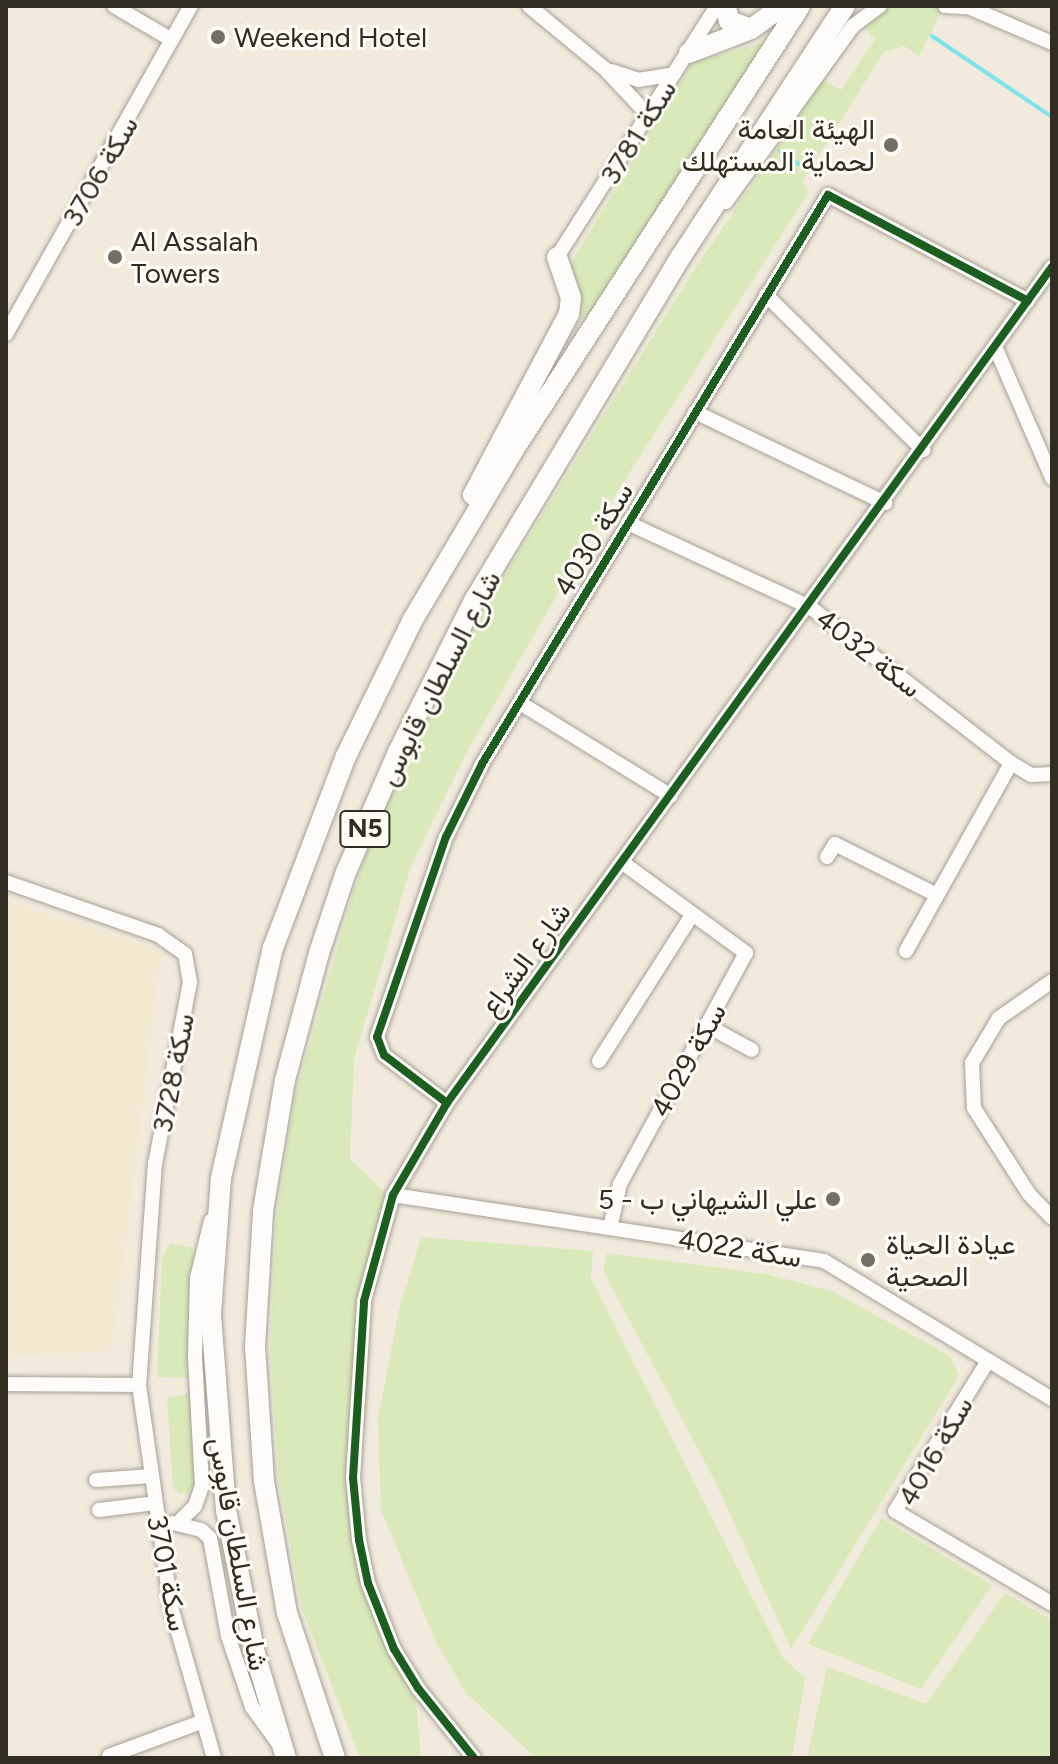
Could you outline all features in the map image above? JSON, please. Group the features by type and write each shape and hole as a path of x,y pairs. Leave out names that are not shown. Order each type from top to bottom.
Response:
{"highway":[{"path":"726,6 729,21 751,29"},
{"path":"689,53 751,29 783,6"},
{"name":"شارع السلطان قابوس","path":"284,1753 241,1590 214,1408 211,1314 221,1178 258,1002 293,886 346,756 412,621 511,454 800,6"},
{"name":"شارع السلطان قابوس","path":"335,1758 287,1613 264,1481 255,1347 263,1211 285,1080 346,872 399,750 475,599 680,258 845,6"},
{"path":"412,621 569,314 571,298 557,257"}],"street":[{"path":"114,6 172,40"},
{"name":"سكة 3706","path":"6,334 191,6"},
{"path":"529,6 604,68 649,116"},
{"name":"سكة 3781","path":"557,257 717,6"},
{"path":"680,258 759,163 853,26 880,6"},
{"path":"945,6 966,6 1052,43"},
{"path":"604,68 638,80 674,74"},
{"name":"سكة 4030","path":"447,1103 384,1055 377,1037 446,837 520,703 828,195 1028,301"},
{"name":"شارع الشراع","path":"474,1758 418,1688 394,1649 368,1583 359,1540 353,1478 364,1301 393,1195 447,1103 810,607 1052,267"},
{"path":"766,295 923,450"},
{"path":"996,349 1052,478"},
{"path":"695,412 885,503"},
{"name":"سكة 4032","path":"628,523 810,607 1011,763 1031,775 1052,774"},
{"path":"520,703 671,796"},
{"path":"906,951 1011,763"},
{"path":"827,857 835,844 937,895"},
{"name":"سكة 4029","path":"610,1228 620,1184 746,953 623,863"},
{"name":"سكة 3728","path":"6,882 158,935 185,954 190,982 155,1163 139,1385"},
{"path":"599,1061 692,915"},
{"path":"1052,981 999,1018 972,1063 974,1108 1029,1194 1052,1218"},
{"path":"706,1025 752,1050"},
{"path":"178,1523 195,1506 202,1486 195,1356 197,1278 221,1178"},
{"name":"سكة 4022","path":"393,1195 824,1261 1052,1399"},
{"name":"سكة 4016","path":"988,1361 895,1511 1052,1604"},
{"path":"6,1384 139,1385"},
{"name":"سكة 3701","path":"139,1385 171,1607 201,1722 214,1758"},
{"path":"96,1480 151,1476"},
{"path":"99,1510 155,1503"},
{"path":"157,1526 178,1523 210,1538 228,1636 252,1707 284,1753"},
{"path":"109,1756 201,1722"}],"shaded area":[{"path":"6,900 161,951 112,1351 6,1357"}],"green space":[{"path":"928,6 943,9 919,56 904,46 884,52 802,182 809,192 607,508 468,750 411,866 354,1059 350,1159 387,1195 359,1300 347,1478 354,1540 415,1692 421,1758 360,1758 302,1609 279,1482 270,1348 276,1222 295,1095 351,900 374,832 470,631 692,273 823,80 841,90 875,39 862,26 886,7"},
{"path":"765,42 584,324 571,263 692,63"},
{"path":"421,1237 593,1251 591,1278 783,1658 805,1678 792,1758 536,1758 466,1693 435,1640 381,1510 378,1419 399,1310"},
{"path":"170,1243 193,1248 190,1378 157,1377 162,1258"},
{"path":"607,1253 766,1274 832,1291 950,1356 959,1376 791,1649 716,1483 603,1271"},
{"path":"192,1393 196,1480 189,1493 179,1494 173,1488 167,1398"},
{"path":"881,1518 992,1585 921,1689 808,1644"},
{"path":"1005,1593 1052,1620 1052,1758 807,1758 827,1667 926,1704"}],"waterway":[{"path":"932,36 1052,117"},
{"path":"780,151 798,164 810,163"}],"cycle path":[{"path":"447,1103 384,1055 377,1037 446,837 482,764 828,195 1028,301"},
{"path":"474,1758 418,1688 394,1649 368,1583 359,1540 353,1478 364,1301 393,1195 447,1103 1052,267"}],"place":[{"name":"Weekend Hotel","path":"218,37"},
{"name":"الهيئة العامة لحماية المستهلك","path":"891,145"},
{"name":"Al Assalah Towers","path":"115,257"},
{"name":"علي الشيهاني ب - 5","path":"833,1199"},
{"name":"عيادة الحياة الصحية","path":"868,1260"}]}
